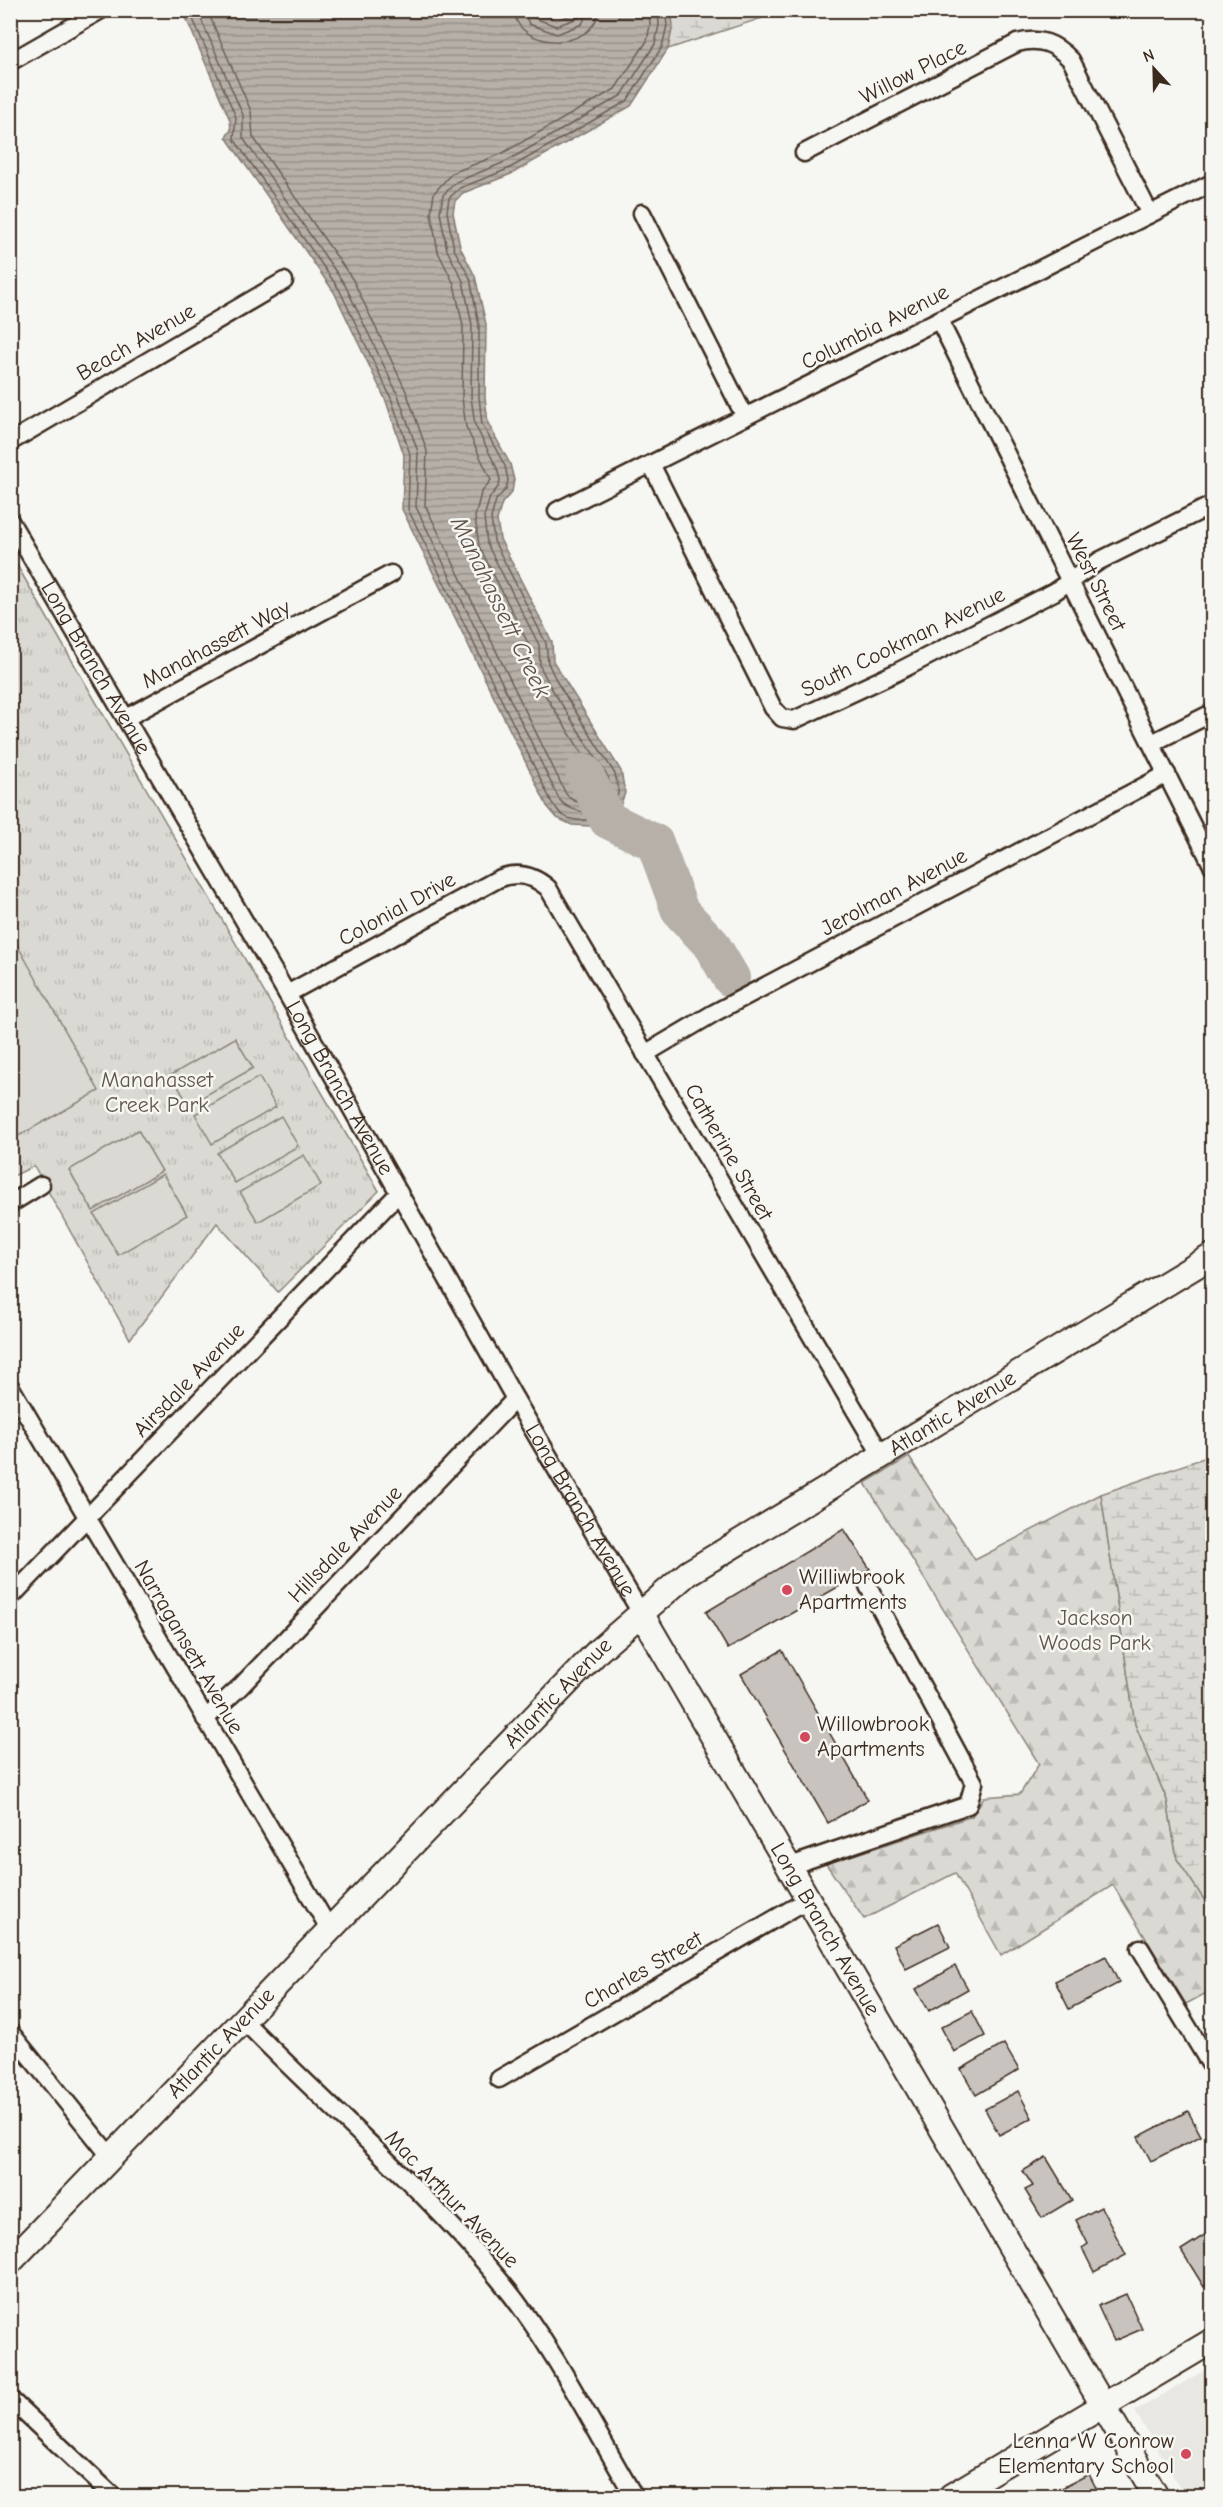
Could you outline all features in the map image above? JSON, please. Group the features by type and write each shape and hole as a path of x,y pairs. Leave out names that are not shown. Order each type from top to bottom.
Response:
{"main road":[{"name":"Atlantic Avenue","path":"10,2262 599,1650 688,1573 1212,1256"},
{"name":"Long Branch Avenue","path":"641,1613 1156,2496"},
{"path":"951,2496 1212,2341"}],"street":[{"path":"10,62 101,10"},
{"name":"Willow Place","path":"804,153 1017,43 1029,40 1046,41 1066,55 1150,214"},
{"name":"Columbia Avenue","path":"557,511 1212,183"},
{"path":"642,213 745,417"},
{"name":"Beach Avenue","path":"10,442 284,281"},
{"name":"West Street","path":"939,320 1212,865"},
{"name":"South Cookman Avenue","path":"651,464 773,708 782,717 794,720 802,717 1054,592 1071,580"},
{"path":"1071,580 1099,561 1212,505"},
{"name":"Long Branch Avenue","path":"10,521 287,994 515,1399 641,1613"},
{"name":"Manahassett Way","path":"126,718 391,574"},
{"path":"1152,743 1212,713"},
{"name":"Jerolman Avenue","path":"645,1054 722,1008 1167,774"},
{"name":"Colonial Drive","path":"287,994 498,879 516,874 532,877"},
{"name":"Catherine Street","path":"532,877 548,888 882,1456"},
{"path":"10,1204 41,1185"},
{"name":"Airsdale Avenue","path":"10,1598 399,1193"},
{"name":"Narragansett Avenue","path":"10,1386 330,1930"},
{"name":"Hillsdale Avenue","path":"205,1719 241,1686 515,1399"},
{"path":"790,1866 968,1805 973,1789 974,1783 868,1586"},
{"name":"Charles Street","path":"499,2079 809,1899"},
{"path":"1140,1948 1212,2067"},
{"name":"Mac Arthur Avenue","path":"243,2020 426,2198 504,2285 555,2361 634,2496"},
{"path":"10,2032 110,2156"},
{"path":"10,2399 112,2496"}],"shaded area":[{"name":"Lenna W Conrow Elementary School","path":"1212,2366 1212,2496 1185,2496 1135,2411"}],"green space":[{"path":"657,11 783,11 668,49"},
{"name":"Manahasset Creek Park","path":"11,555 379,1191 278,1292 217,1223 130,1339 34,1166 11,1177"},
{"path":"10,932 99,1091 13,1139 10,1138"},
{"path":"235,1038 253,1068 189,1105 171,1075"},
{"path":"259,1077 276,1107 212,1144 195,1114"},
{"path":"281,1116 298,1146 235,1183 217,1153"},
{"path":"138,1130 162,1171 93,1211 69,1170"},
{"path":"304,1155 321,1185 258,1222 240,1192"},
{"path":"163,1174 187,1215 118,1255 94,1214"},
{"path":"1212,1455 1212,1904 1207,1904 1177,1859 1167,1800 1135,1724 1101,1494"},
{"name":"Jackson Woods Park","path":"909,1457 975,1560 1101,1494 1135,1724 1167,1800 1177,1859 1207,1904 1212,1904 1212,1990 1186,2004 1113,1885 1001,1955 955,1873 864,1919 826,1864 972,1816 984,1797 1020,1794 1039,1764 865,1483"}],"water":[{"path":"183,11 522,11 546,15 556,20 582,11 671,11 673,25 668,49 631,106 511,174 463,193 455,201 453,213 460,247 475,276 486,324 485,397 488,423 510,464 514,480 512,492 502,503 497,520 500,539 552,642 553,661 621,771 625,793 620,806 608,820 590,826 572,825 557,818 547,806 402,509 404,455 386,401 334,292 226,137 231,130 230,120"}],"building":[{"name":"Williwbrook Apartments","path":"844,1529 870,1569 728,1649 706,1612"},
{"name":"Willowbrook Apartments","path":"782,1650 868,1800 828,1823 741,1674"},
{"path":"938,1923 950,1947 906,1969 894,1945"},
{"path":"1106,1956 1119,1983 1069,2009 1055,1981"},
{"path":"955,1966 968,1989 929,2011 916,1989"},
{"path":"972,2011 985,2036 954,2052 941,2027"},
{"path":"1004,2044 1019,2070 976,2095 961,2069"},
{"path":"1018,2091 1032,2118 999,2135 985,2109"},
{"path":"1188,2111 1201,2136 1151,2161 1138,2137"},
{"path":"1046,2157 1072,2200 1042,2218 1025,2190 1033,2186 1023,2171"},
{"path":"1101,2207 1126,2255 1094,2272 1082,2248 1088,2244 1076,2220"},
{"path":"1206,2234 1212,2244 1212,2282 1204,2287 1181,2250"},
{"path":"1126,2294 1142,2329 1114,2341 1098,2306"},
{"path":"1089,2474 1100,2496 1059,2496 1058,2490"}],"waterway":[{"name":"Manahassett Creek","path":"584,773 608,820 655,843 680,911 711,944 731,978"}],"place":[{"name":"Williwbrook Apartments","path":"787,1590"},
{"name":"Willowbrook Apartments","path":"805,1737"},
{"name":"Lenna W Conrow Elementary School","path":"1186,2454"}]}
